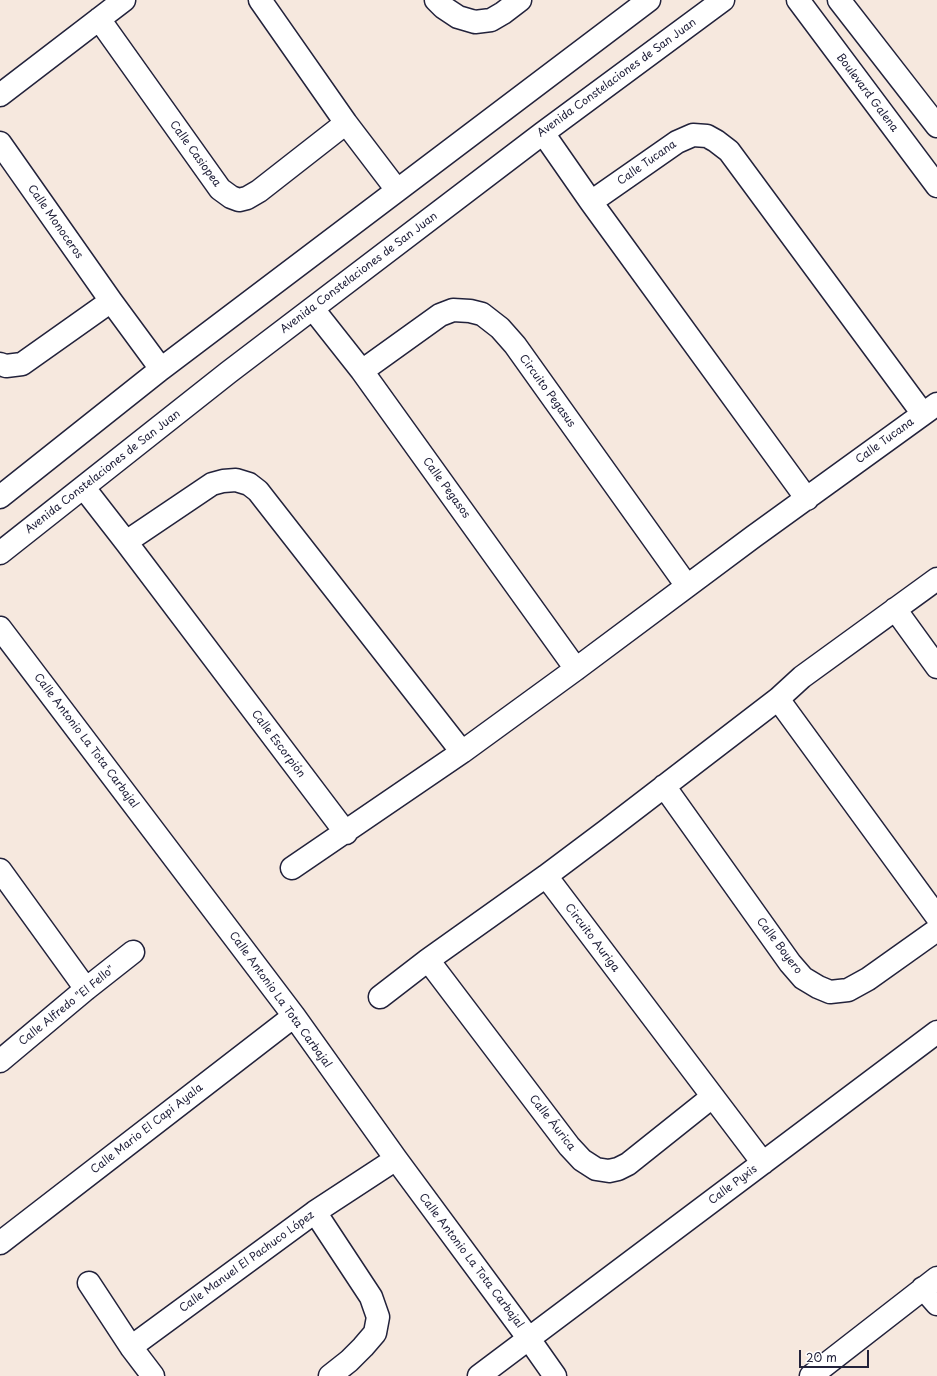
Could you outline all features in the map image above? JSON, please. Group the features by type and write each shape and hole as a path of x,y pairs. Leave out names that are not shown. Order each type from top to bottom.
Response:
{"street":[{"path":"0,95 124,0"},
{"path":"260,0 346,123 397,190"},
{"path":"436,0 443,7 458,17 475,22 490,20 503,13 520,0"},
{"path":"0,497 161,370 397,190 623,7 649,0"},
{"name":"Avenida Constelaciones de San Juan","path":"0,552 84,488 229,372 543,133 723,0"},
{"name":"Boulevard Galena","path":"798,0 937,186"},
{"path":"839,0 937,126"},
{"name":"Calle Casiopea","path":"99,19 220,189 231,197 239,200 247,198 259,191 346,123"},
{"path":"292,868 346,833 462,752 753,537 807,499 591,202 543,133"},
{"name":"Calle Tucana","path":"591,202 678,142 693,135 707,136 716,141 729,151 930,409 807,499"},
{"name":"Calle Monoceros","path":"0,143 161,370"},
{"path":"0,364 6,366 22,364 111,301"},
{"name":"Calle Pegasos","path":"313,309 362,371 576,669"},
{"name":"Circuito Pegasus","path":"362,371 440,315 453,310 470,311 482,314 500,328 515,345 687,586"},
{"path":"126,542 212,484 236,480 248,484 258,491 462,752"},
{"name":"Calle Escorpión","path":"84,488 346,833"},
{"path":"380,997 428,960 546,876 606,831 778,699 802,677 937,579"},
{"path":"895,609 937,667"},
{"name":"Calle Antonio La Tota Carbajal","path":"0,628 294,1016 396,1159 555,1376"},
{"path":"778,699 937,917"},
{"name":"Calle Boyero","path":"664,786 790,963 803,978 818,987 830,992 848,990 868,979 937,930"},
{"path":"0,870 86,989"},
{"name":"Circuito Auriga","path":"546,876 763,1163"},
{"name":"Calle Alfredo \"El Fello\"","path":"0,1061 133,952"},
{"name":"Calle Áurica","path":"428,960 569,1146 582,1160 596,1169 609,1171 618,1169 628,1164 712,1097"},
{"name":"Calle Mario El Capi Ayala","path":"0,1243 294,1016"},
{"name":"Calle Pyxis","path":"479,1376 763,1163 935,1038"},
{"name":"Calle Manuel El Pachuco López","path":"131,1347 315,1212 396,1159"},
{"path":"315,1212 371,1297 378,1317 375,1332 363,1347 349,1361 330,1376"},
{"path":"89,1283 131,1347 154,1376"},
{"path":"811,1376 930,1283 937,1304"}]}
